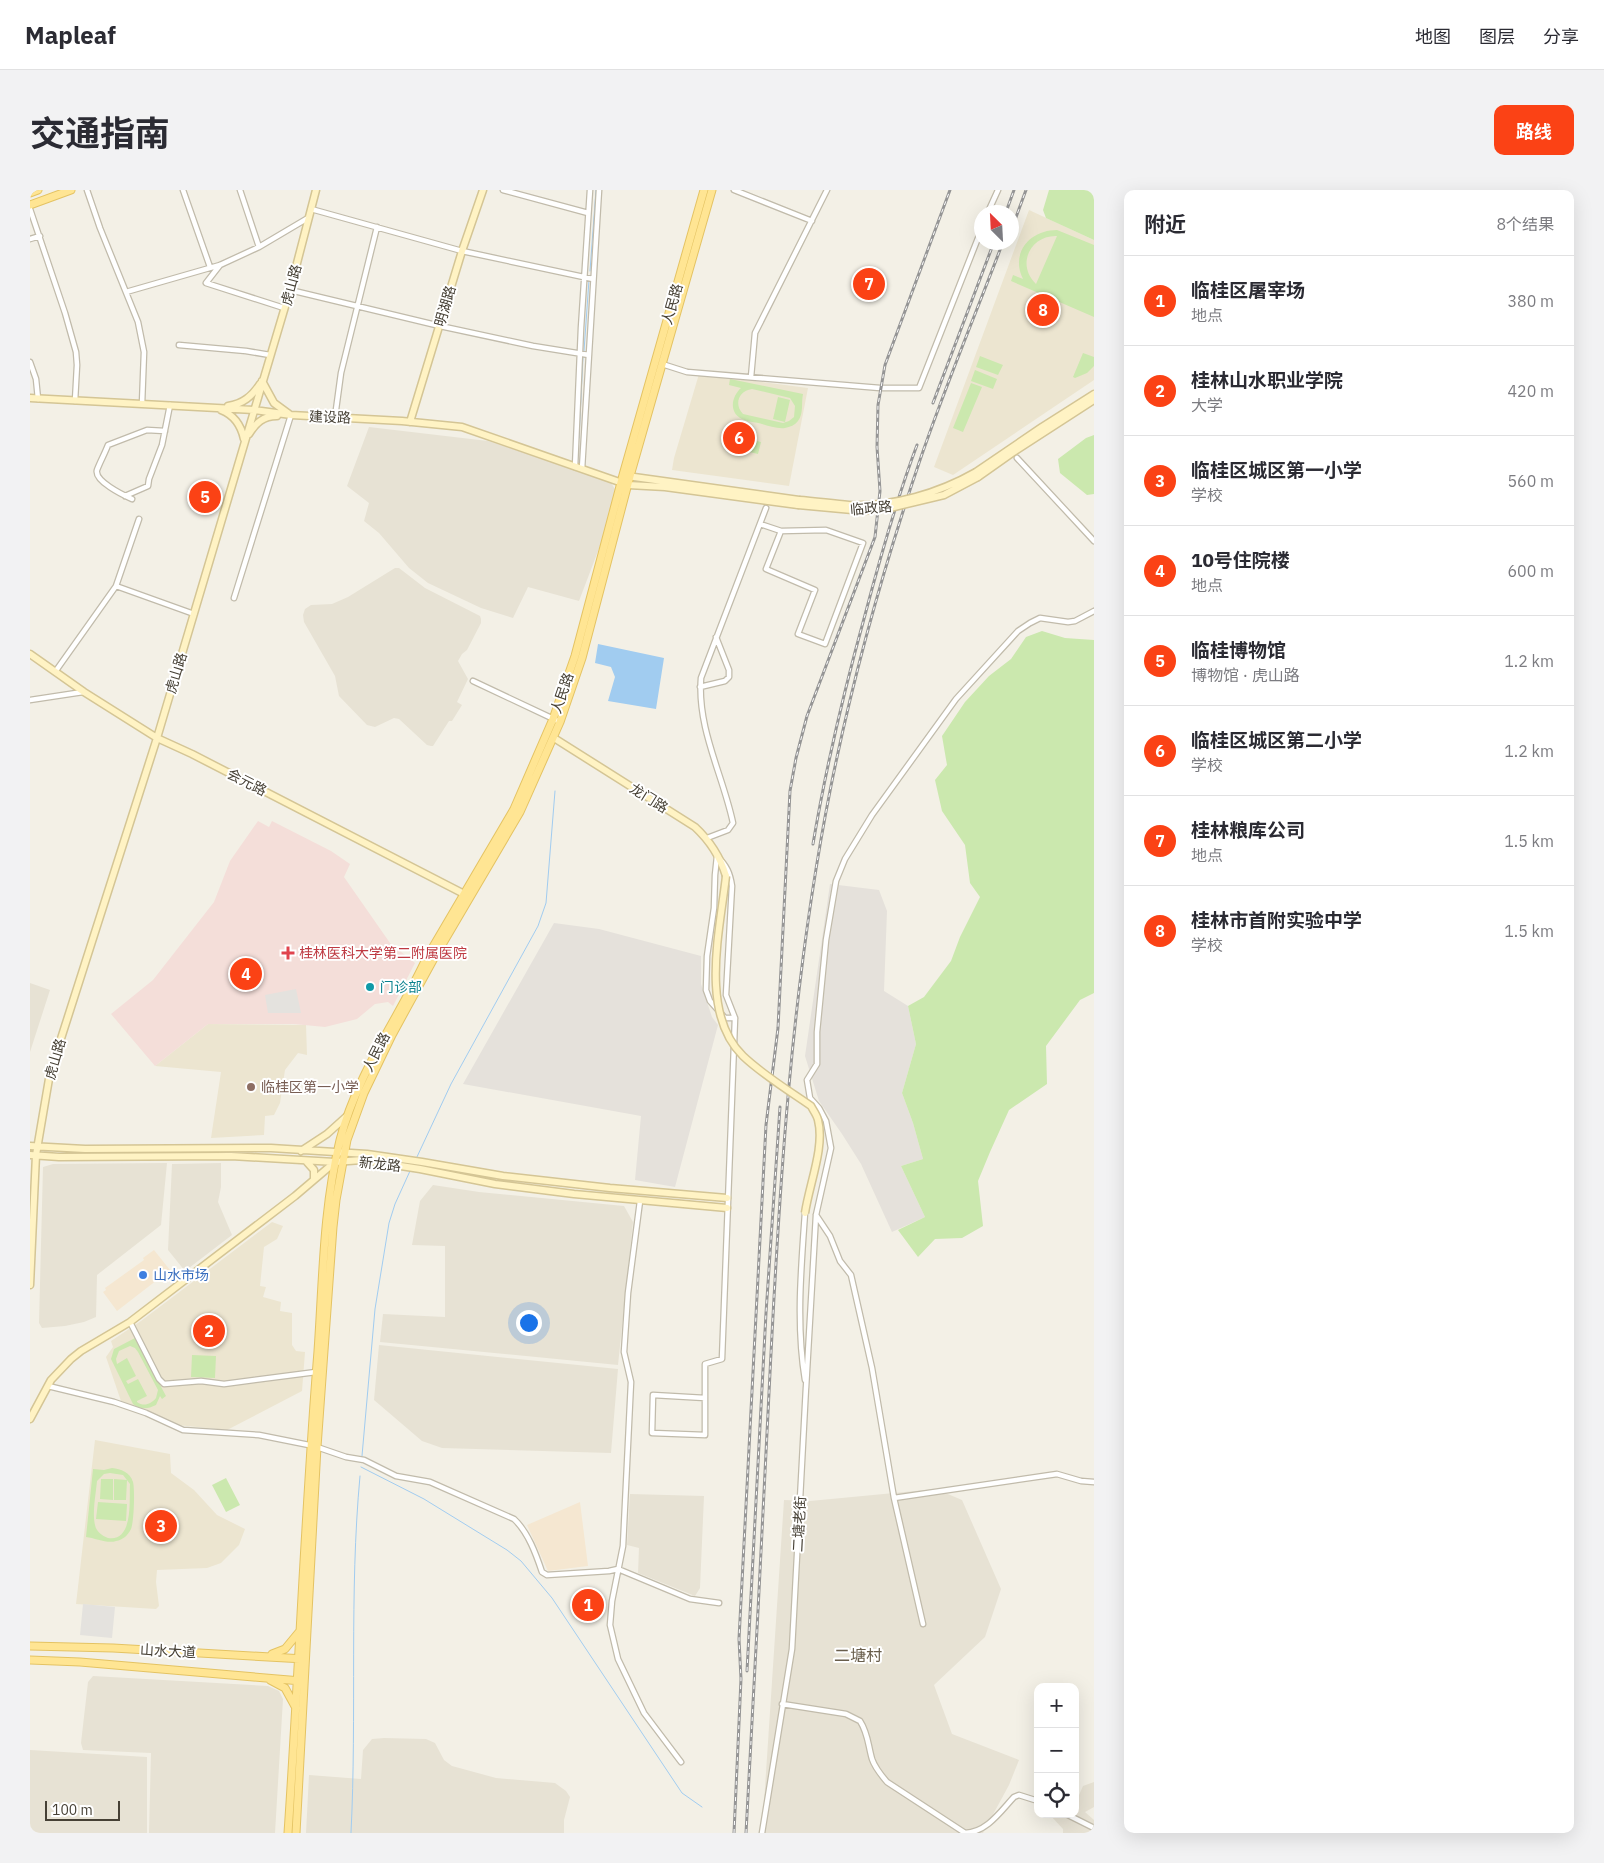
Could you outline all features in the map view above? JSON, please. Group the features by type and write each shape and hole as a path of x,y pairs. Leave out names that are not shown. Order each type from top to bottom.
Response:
{"main road":[{"path":"30,193 38,190"},
{"path":"30,205 70,190"},
{"name":"人民路","path":"314,1446 316,1372 326,1227 335,1162 342,1156 364,1093 383,1053 514,809 557,721 582,658 627,476 704,190"},
{"name":"人民路","path":"627,476 662,364 712,190"},
{"name":"人民路","path":"342,1156 349,1114 358,1090 386,1032 427,957 520,812 554,738 557,721"},
{"path":"303,1659 301,1629 314,1446 333,1224 342,1156"},
{"path":"296,1833 314,1446"},
{"path":"267,1656 285,1649 297,1637 301,1629"},
{"name":"山水大道","path":"30,1646 113,1648 303,1659"},
{"name":"山水大道","path":"30,1660 80,1662 302,1681"},
{"path":"266,1678 285,1688 297,1710"},
{"path":"288,1833 297,1710 302,1681"}],"street":[{"path":"87,190 138,322 144,347 142,404"},
{"path":"183,190 210,267"},
{"path":"240,190 259,247"},
{"name":"虎山路","path":"30,1285 33,1155 50,1073 157,738 290,290 316,190"},
{"name":"明湖路","path":"410,422 462,251 483,190"},
{"path":"503,190 588,213"},
{"path":"575,467 590,190"},
{"path":"582,469 600,190"},
{"path":"734,190 812,220"},
{"path":"751,377 755,334 826,190"},
{"path":"991,205 998,190"},
{"path":"30,209 76,352 75,401"},
{"path":"311,209 462,251 593,279"},
{"path":"126,292 220,265 259,247 308,218"},
{"path":"334,417 341,373 377,228"},
{"path":"30,240 40,236"},
{"path":"662,364 687,372 880,388 919,388 974,248"},
{"path":"220,265 206,283 284,308"},
{"path":"290,290 440,326 589,355"},
{"path":"179,345 270,355"},
{"path":"30,362 36,379 38,398"},
{"path":"215,408 236,405 247,399 262,381 274,403 291,415"},
{"name":"临政路","path":"977,474 1042,427 1094,394"},
{"name":"建设路","path":"30,398 254,410 291,415 462,427 625,484"},
{"name":"临政路","path":"627,476 670,481 799,503 829,510 863,511 890,508 944,494 1094,400"},
{"path":"125,496 148,486 165,431 170,405"},
{"path":"215,408 227,412 235,419 243,432 244,441"},
{"path":"244,441 254,425 262,418 291,415"},
{"path":"234,598 291,415"},
{"path":"132,499 101,481 98,476 97,470 108,444 147,430 165,431"},
{"path":"1017,458 1094,541"},
{"name":"临政路","path":"625,484 799,503"},
{"path":"706,838 728,830 733,824 705,726 700,687 701,678 766,508"},
{"path":"55,672 116,586 139,519"},
{"path":"760,524 781,531 826,530 863,543 825,644 798,634 815,590 766,569 781,531"},
{"path":"116,586 194,614"},
{"path":"806,1388 816,1215 831,1148 826,1121 819,1108 810,1098 807,1080 817,1064 817,1032 826,940 836,881 845,859 872,815 956,699 1018,631 1030,622 1040,618 1068,622 1075,621 1094,611"},
{"path":"700,687 725,681 730,677 716,637"},
{"name":"会元路","path":"30,654 84,692 157,738 192,754 467,896"},
{"path":"473,681 557,721"},
{"path":"30,700 84,692"},
{"name":"龙门路","path":"554,738 683,819 706,838 718,856 726,876 715,977 718,1006 729,1036 742,1055 810,1106 818,1118 820,1146 808,1192 805,1213"},
{"path":"718,856 714,874 714,908 706,990 710,1001 725,1018 735,1018"},
{"path":"705,1398 653,1395 652,1432 705,1435 706,1364 722,1359 735,1018 726,995 732,886 730,873 718,856"},
{"path":"301,1151 327,1134 349,1114"},
{"name":"新龙路","path":"34,1146 85,1149 238,1148 301,1151 362,1160 422,1162 503,1176 610,1188 727,1198"},
{"path":"33,1155 231,1156 335,1162"},
{"path":"305,1160 314,1170 314,1180"},
{"name":"新龙路","path":"392,1161 420,1169 495,1184 640,1201 727,1208"},
{"path":"30,1418 59,1370 76,1355 130,1322 335,1162"},
{"path":"640,1201 628,1292 624,1352 631,1382 624,1546 612,1601 610,1625 618,1660 644,1713 681,1762"},
{"name":"二塘老街","path":"762,1833 792,1649 806,1388 800,1353 800,1304 805,1213"},
{"path":"816,1215 830,1236 840,1261 851,1275 872,1368 894,1498 923,1624"},
{"path":"130,1322 159,1379 164,1384 201,1381 224,1384 316,1372"},
{"path":"48,1386 114,1402 146,1413 184,1430 251,1434 314,1446 346,1457 364,1460 400,1477 430,1482 509,1515 520,1526 542,1572 547,1575 618,1569 690,1599 719,1603"},
{"path":"894,1498 1057,1474 1082,1482 1094,1482"},
{"path":"782,1704 846,1714 860,1721 868,1739 872,1759 878,1771 887,1782 965,1833 975,1832 984,1828 1014,1797 1020,1795 1034,1800"},
{"path":"1074,1818 1094,1828"}],"shaded area":[{"path":"1029,210 1094,240 1094,380 953,475 934,467 1014,250 1019,250 1019,237"},
{"path":"699,374 808,388 789,486 672,470"},
{"path":"369,427 488,441 610,481 616,491 603,538 579,601 528,587 513,618 481,608 428,583 409,568 379,533 364,521 369,503 347,486"},
{"path":"395,568 399,568 425,588 480,616 481,619 481,623 467,650 458,661 468,679 457,702 462,705 433,746 427,745 399,719 394,718 375,727 367,725 339,696 335,676 304,622 303,615 305,609 311,605 332,604 348,597"},
{"name":"桂林医科大学第二附属医院","path":"258,821 269,827 272,821 331,851 350,864 344,877 390,943 415,963 393,1006 388,1002 375,1004 357,1019 325,1027 294,1024 208,1024 155,1066 111,1014 153,980 214,902 230,861"},
{"path":"830,884 879,890 887,911 884,991 908,1006 916,1044 902,1093 923,1159 901,1166 925,1217 892,1232 861,1164 819,1101 805,1056"},
{"path":"554,923 599,929 701,956 701,984 712,1017 718,1025 675,1187 635,1180 641,1116 463,1084"},
{"path":"30,983 50,990 30,1052"},
{"path":"296,989 301,1013 268,1013 265,995"},
{"name":"临桂区第一小学","path":"208,1024 306,1025 307,1055 298,1053 285,1070 280,1103 274,1115 265,1116 264,1135 211,1138 221,1072 155,1066"},
{"path":"167,1163 161,1225 97,1275 96,1317 65,1326 42,1328 39,1323 43,1167 53,1164"},
{"path":"221,1163 221,1187 218,1202 232,1235 185,1271 168,1250 172,1164"},
{"path":"433,1185 479,1192 624,1206 633,1222 618,1365 380,1342 383,1314 445,1317 445,1246 412,1245 420,1201"},
{"path":"272,1222 283,1226 277,1239 264,1247 260,1286 266,1287 263,1297 281,1302 280,1311 292,1313 292,1345 296,1351 305,1352 302,1391 227,1430 177,1425 121,1401 106,1357 113,1347 111,1341 141,1321"},
{"name":"山水市场","path":"154,1250 170,1270 117,1311 103,1292 106,1290 105,1288 144,1260 143,1258"},
{"path":"379,1345 618,1369 611,1453 442,1448 422,1441 374,1400"},
{"path":"95,1440 170,1454 171,1473 194,1490 217,1515 245,1529 239,1545 221,1563 207,1568 157,1570 156,1582 159,1606 156,1609 76,1604"},
{"path":"936,1489 962,1500 1001,1589 985,1637 934,1685 952,1734 1019,1760 1009,1785 983,1833 762,1833 784,1500 810,1501"},
{"path":"630,1494 704,1496 700,1588 695,1596 638,1573 639,1548 627,1545"},
{"path":"580,1502 588,1566 548,1571 527,1525"},
{"path":"83,1604 115,1607 112,1638 80,1635"},
{"path":"93,1676 268,1686 279,1691 283,1699 275,1833 149,1833 151,1753 83,1750 81,1743 88,1682"},
{"path":"372,1739 426,1739 435,1743 444,1760 452,1766 496,1778 555,1783 566,1791 570,1797 564,1820 564,1833 306,1833 309,1775 361,1779 363,1750"},
{"path":"30,1750 147,1757 147,1833 30,1833"},
{"path":"1094,1782 1094,1807 1085,1812 1094,1820 1094,1833 1063,1833 1063,1829 1053,1818 1079,1818 1079,1795 1083,1786"}],"green space":[{"path":"1049,190 1094,190 1094,240 1046,218 1043,210"},
{"path":"1057,230 1094,245 1094,317 1011,281 1013,275 1023,279 1019,260 1025,245 1038,234","holes":["1057,236 1036,284 1027,268 1029,252 1040,240"]},
{"path":"1030,301 1052,309 1047,322 1025,314"},
{"path":"1083,353 1094,357 1094,366 1087,373 1075,378 1073,377"},
{"path":"980,356 1003,365 998,375 976,367"},
{"path":"975,370 997,379 993,389 971,381"},
{"path":"730,379 803,394 800,418 794,425 782,428 742,419 736,415 733,407 734,398 741,388 729,385","holes":["752,389 790,398 795,406 794,417 783,423 743,414 738,403 743,392"]},
{"path":"971,383 982,387 963,432 953,428"},
{"path":"778,397 790,400 785,422 773,419"},
{"path":"1094,435 1094,494 1087,495 1060,473 1058,459 1086,438"},
{"path":"740,437 761,442 758,454 737,449"},
{"path":"1042,631 1065,638 1094,640 1094,993 1080,1000 1046,1046 1047,1084 1009,1110 978,1181 983,1226 962,1238 935,1239 918,1257 898,1230 925,1217 901,1166 923,1159 902,1093 916,1044 908,1006 924,997 951,961 960,937 980,897 970,883 965,845 942,811 935,780 947,765 942,736 965,702 989,676 1011,659 1026,637"},
{"path":"135,1338 166,1396 162,1399 160,1396 156,1405 150,1407 141,1408 133,1404 111,1359 114,1349","holes":["130,1346 135,1348 158,1390 156,1398 147,1404 137,1402 147,1396 138,1379 128,1384 126,1381 136,1376 127,1358 117,1364 116,1359 119,1351"]},
{"path":"192,1355 216,1356 215,1378 191,1377"},
{"path":"112,1468 125,1472 132,1479 134,1486 131,1529 123,1538 113,1542 86,1537 93,1469 104,1470","holes":["104,1474 123,1475 130,1484 126,1527 116,1537 108,1538 100,1533 94,1520 97,1481"]},
{"path":"226,1478 240,1505 226,1512 212,1485"},
{"path":"101,1479 113,1479 113,1500 100,1499"},
{"path":"114,1479 127,1480 126,1500 114,1500"},
{"path":"98,1502 127,1504 126,1521 96,1519"}],"water":[{"path":"598,644 664,658 656,709 608,701 615,677 611,667 595,663"}],"waterway":[{"path":"590,271 596,190"},
{"path":"584,351 589,280"},
{"path":"579,438 583,357"},
{"path":"416,1159 451,1084 538,926 546,903 555,791"},
{"path":"362,1456 375,1309 389,1223 395,1204 410,1171"},
{"path":"361,1467 424,1499 507,1550 521,1561 552,1598 682,1793 702,1807"},
{"path":"351,1833 355,1565 360,1476"}],"railway":[{"path":"734,1833 741,1679 739,1639 766,1125 778,1028 790,791 807,716 875,537 880,491 877,447 878,405 885,365 950,190"},
{"path":"1009,205 1014,190"},
{"path":"1019,209 1026,190"},
{"path":"933,403 991,250"},
{"path":"746,1833 782,1164 796,1012 817,861 849,704 893,543 949,380 1000,250"},
{"path":"813,844 830,758 857,644 876,572 917,445"},
{"path":"747,1671 766,1313 780,1107"}],"place":[{"name":"桂林粮库公司","path":"869,284"},
{"name":"桂林市首附实验中学","path":"1043,310"},
{"name":"临桂区城区第二小学","path":"739,438"},
{"name":"临桂博物馆","path":"205,497"},
{"name":"桂林医科大学第二附属医院","path":"288,953"},
{"name":"10号住院楼","path":"246,974"},
{"name":"门诊部","path":"370,987"},
{"name":"临桂区第一小学","path":"251,1087"},
{"name":"山水市场","path":"143,1275"},
{"name":"桂林山水职业学院","path":"209,1331"},
{"name":"临桂区城区第一小学","path":"161,1526"},
{"name":"临桂区屠宰场","path":"588,1605"}],"district":[{"name":"二塘村","path":"858,1655"}]}
